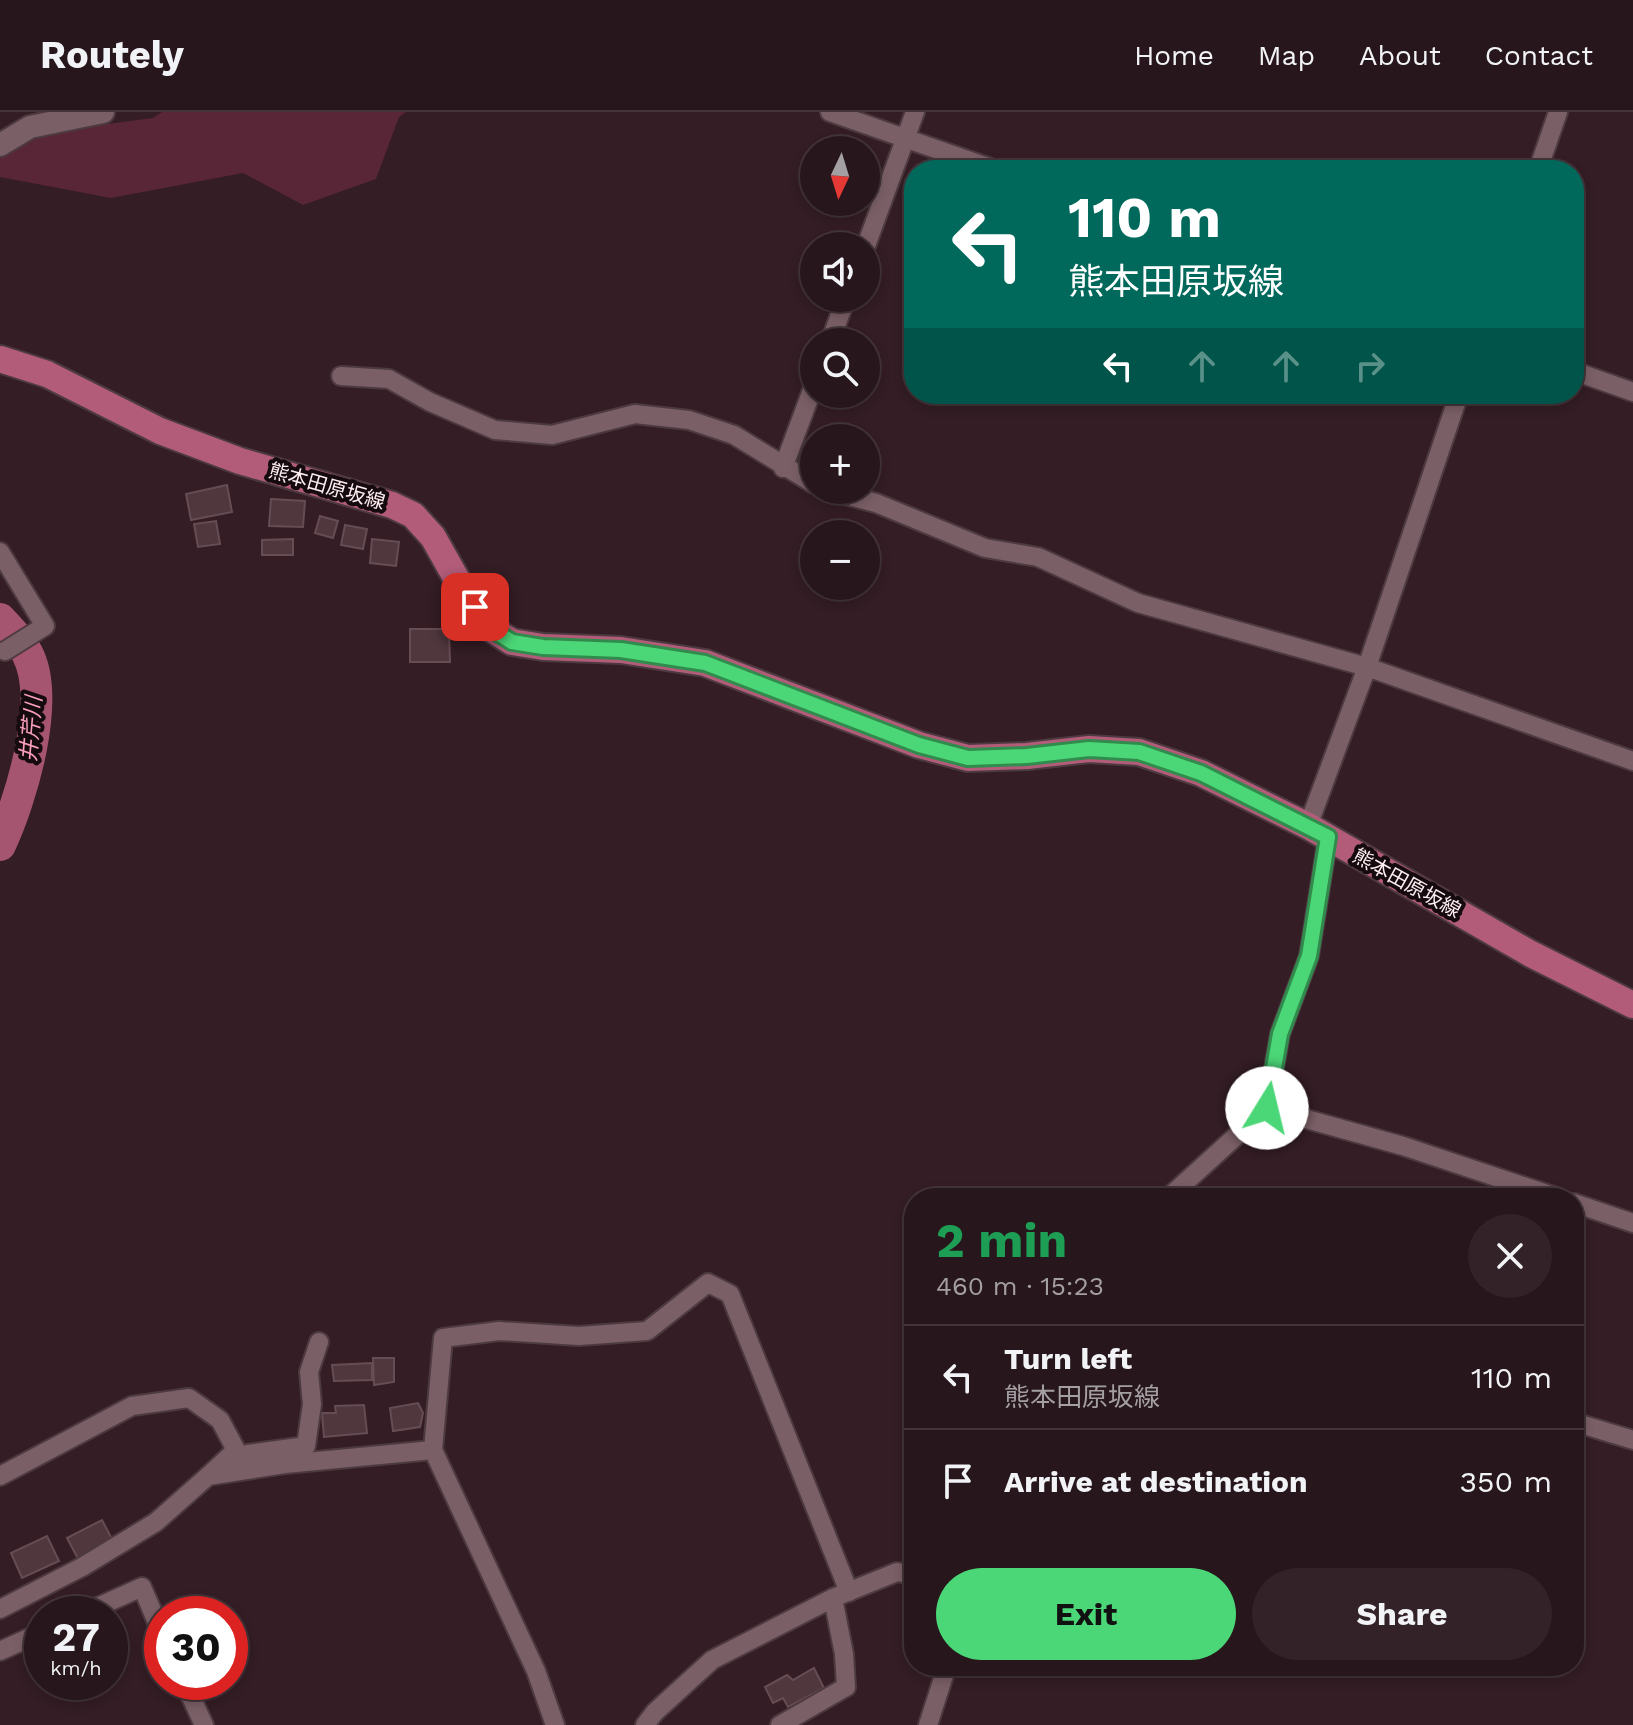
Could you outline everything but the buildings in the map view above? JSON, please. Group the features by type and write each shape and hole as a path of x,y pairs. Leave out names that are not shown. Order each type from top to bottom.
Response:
{"main road":[{"name":"熊本田原坂線","path":"0,359 47,374 160,431 240,461 392,505 413,515 433,537 460,585 490,628 512,642 543,647 621,650 705,663 919,745 968,758 1089,749 1139,752 1201,773 1318,831 1531,954 1633,1005"}],"street":[{"path":"0,145 30,127 103,112"},
{"path":"830,112 967,160"},
{"path":"871,232 915,112"},
{"path":"1541,160 1558,112"},
{"path":"1584,375 1633,392"},
{"path":"341,376 389,379 430,402 495,430 552,435 635,414 689,420 734,435 800,477"},
{"path":"1179,1188 1267,1108 1280,1034 1309,956 1318,831 1367,667 1456,404"},
{"path":"783,468 805,408"},
{"path":"878,504 985,548 1038,557 1138,603 1367,667 1633,761"},
{"path":"0,552 45,626 5,651"},
{"path":"1267,1108 1403,1146 1529,1188"},
{"path":"1584,1206 1633,1223"},
{"path":"555,1725 536,1671 433,1450 443,1338 499,1331 579,1336 647,1331 708,1283 730,1294 841,1595 846,1687 789,1717 780,1725"},
{"path":"208,1476 248,1454 306,1446 312,1404 309,1372 319,1342"},
{"path":"0,1476 132,1406 189,1398 220,1420 236,1450 156,1522 82,1567 0,1609"},
{"path":"1584,1425 1633,1440"},
{"path":"208,1476 285,1464 433,1450"},
{"path":"645,1725 712,1660 841,1595 897,1572 904,1573"},
{"path":"122,1596 142,1587 146,1596"},
{"path":"0,1651 24,1640"},
{"path":"928,1725 944,1676"},
{"path":"192,1700 204,1725"}],"shaded area":[{"path":"162,112 406,112 399,117 376,179 303,205 243,173 111,198 0,177 0,145 54,131 153,118"}],"waterway":[{"name":"井芹川","path":"0,619 27,653 34,673 36,696 31,749 17,802 0,845"}],"route":[{"path":"475,607 490,628 512,642 543,647 621,650 705,663 919,745 968,758 1089,749 1139,752 1201,773 1328,837 1309,956 1280,1034 1267,1108"}]}
